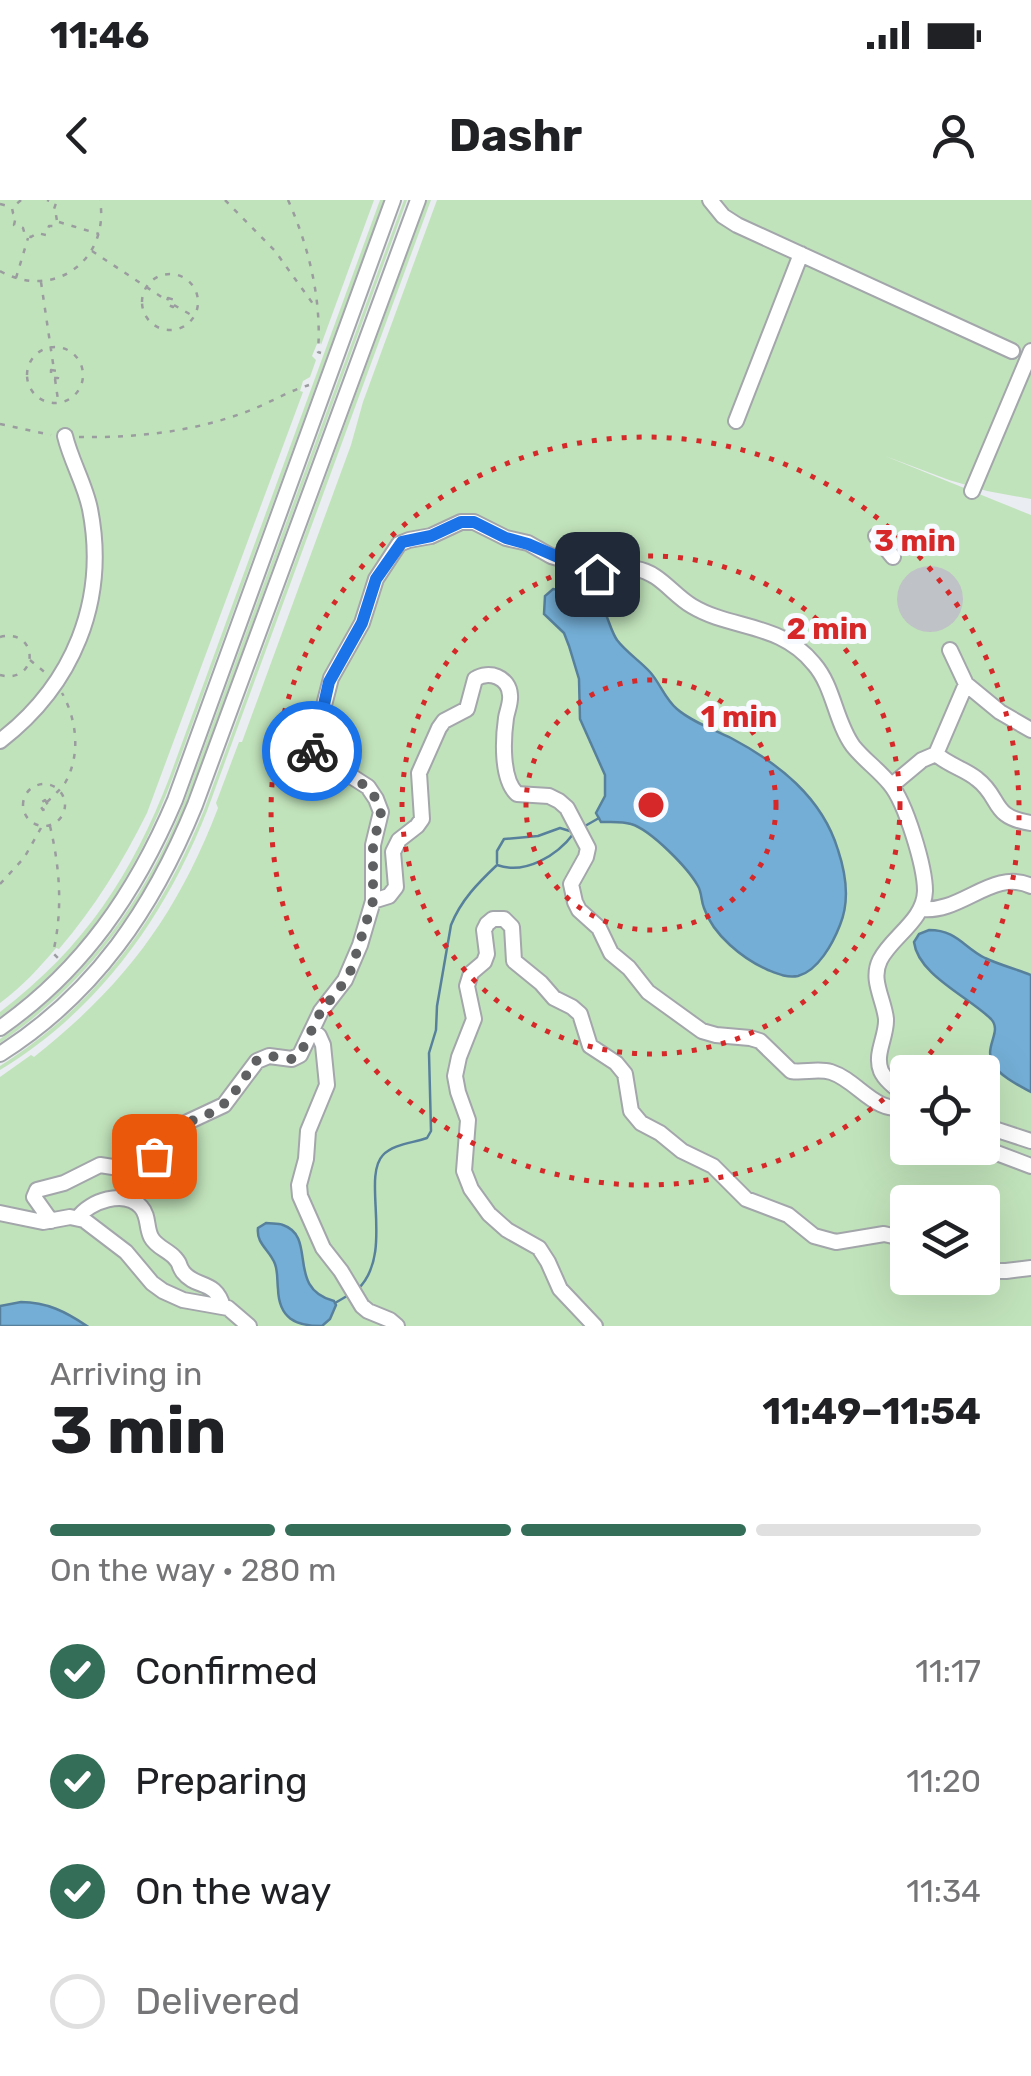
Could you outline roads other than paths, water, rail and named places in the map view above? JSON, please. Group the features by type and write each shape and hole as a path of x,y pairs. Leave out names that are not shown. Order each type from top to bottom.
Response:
{"street":[{"path":"0,1028 51,987 86,952 118,910 154,848 394,200"},
{"path":"0,1054 50,1017 85,983 120,944 161,880 195,806 418,200"},
{"path":"710,200 737,225 1012,351"},
{"path":"736,421 801,254"},
{"path":"972,491 1031,351"},
{"path":"0,740 34,712 70,663 92,593 93,530 88,499 65,436"},
{"path":"50,1221 34,1196 36,1190 64,1183 100,1166 132,1170 142,1166 177,1127 213,1112 229,1100 257,1060 296,1058 304,1050 321,1011 351,970 373,901 373,846 381,816 373,793 317,758 311,749 311,738 331,678 359,630 372,586 393,553 402,542 431,536 461,522 474,522 591,573 629,568 648,572 698,610 758,628 796,647 819,669 851,743 892,785 908,821 925,889 921,909 884,952 876,972 886,1021 880,1068 890,1082"},
{"path":"876,536 894,557"},
{"path":"950,650 966,684 1000,712 1031,730"},
{"path":"373,901 383,899 395,889 394,849 422,819 418,778 441,724 467,709 474,682 480,676 492,674 510,690 505,730 506,775 510,786 523,796 544,795 559,800 567,808 588,852 572,884 574,902 599,928 612,953 654,998 702,1032 760,1041 791,1071 829,1071 890,1108"},
{"path":"892,785 922,760 936,754 966,684"},
{"path":"936,754 978,780 1002,813 1031,822"},
{"path":"921,909 952,905 1003,882 1019,881 1031,886"},
{"path":"595,1326 560,1289 542,1252 494,1220 466,1178 468,1120 455,1076 474,1019 466,986 471,973 486,956 484,930 493,919 504,920 512,927 515,964 541,982 554,998 574,1009 582,1019 590,1046 622,1069 631,1111 641,1122 682,1152 708,1163 746,1198 782,1212 814,1236 836,1242 890,1235"},
{"path":"312,1031 320,1038 324,1050 326,1084 308,1131 300,1196 323,1248 365,1309 397,1326"},
{"path":"1000,1131 1031,1141"},
{"path":"1000,1156 1031,1166"},
{"path":"78,1218 82,1211 101,1201 136,1202 145,1213 154,1241 174,1256 187,1277 216,1291 224,1306"},
{"path":"0,1213 36,1222 78,1218 118,1245 162,1291 183,1300 224,1306 249,1326"},
{"path":"1000,1271 1031,1268"}],"water":[{"path":"553,589 581,593 596,600 617,640 650,672 677,709 781,770 821,814 841,859 845,907 829,948 805,973 779,974 739,953 714,928 698,886 668,850 631,824 601,822 596,813 605,796 605,775 580,719 579,679 564,633 544,614 545,596"},
{"path":"929,930 946,933 985,958 1031,975 1031,1092 1000,1072 1000,1055 991,1055 990,1051 994,1024 925,965 914,942 919,934"},
{"path":"266,1223 281,1224 293,1231 299,1240 310,1285 334,1301 330,1319 322,1326 296,1322 285,1313 279,1299 275,1264 258,1234 258,1228"},
{"path":"21,1302 56,1309 87,1326 0,1326 0,1306"}],"waterway":[{"path":"585,826 599,818"},
{"path":"497,863 497,851 504,839 538,836 560,828 573,832"},
{"path":"358,1289 369,1274 374,1256 377,1166 387,1151 427,1138 431,1131 429,1053 455,916 497,865 518,867 540,861 574,833"},
{"path":"335,1303 347,1296"}]}
